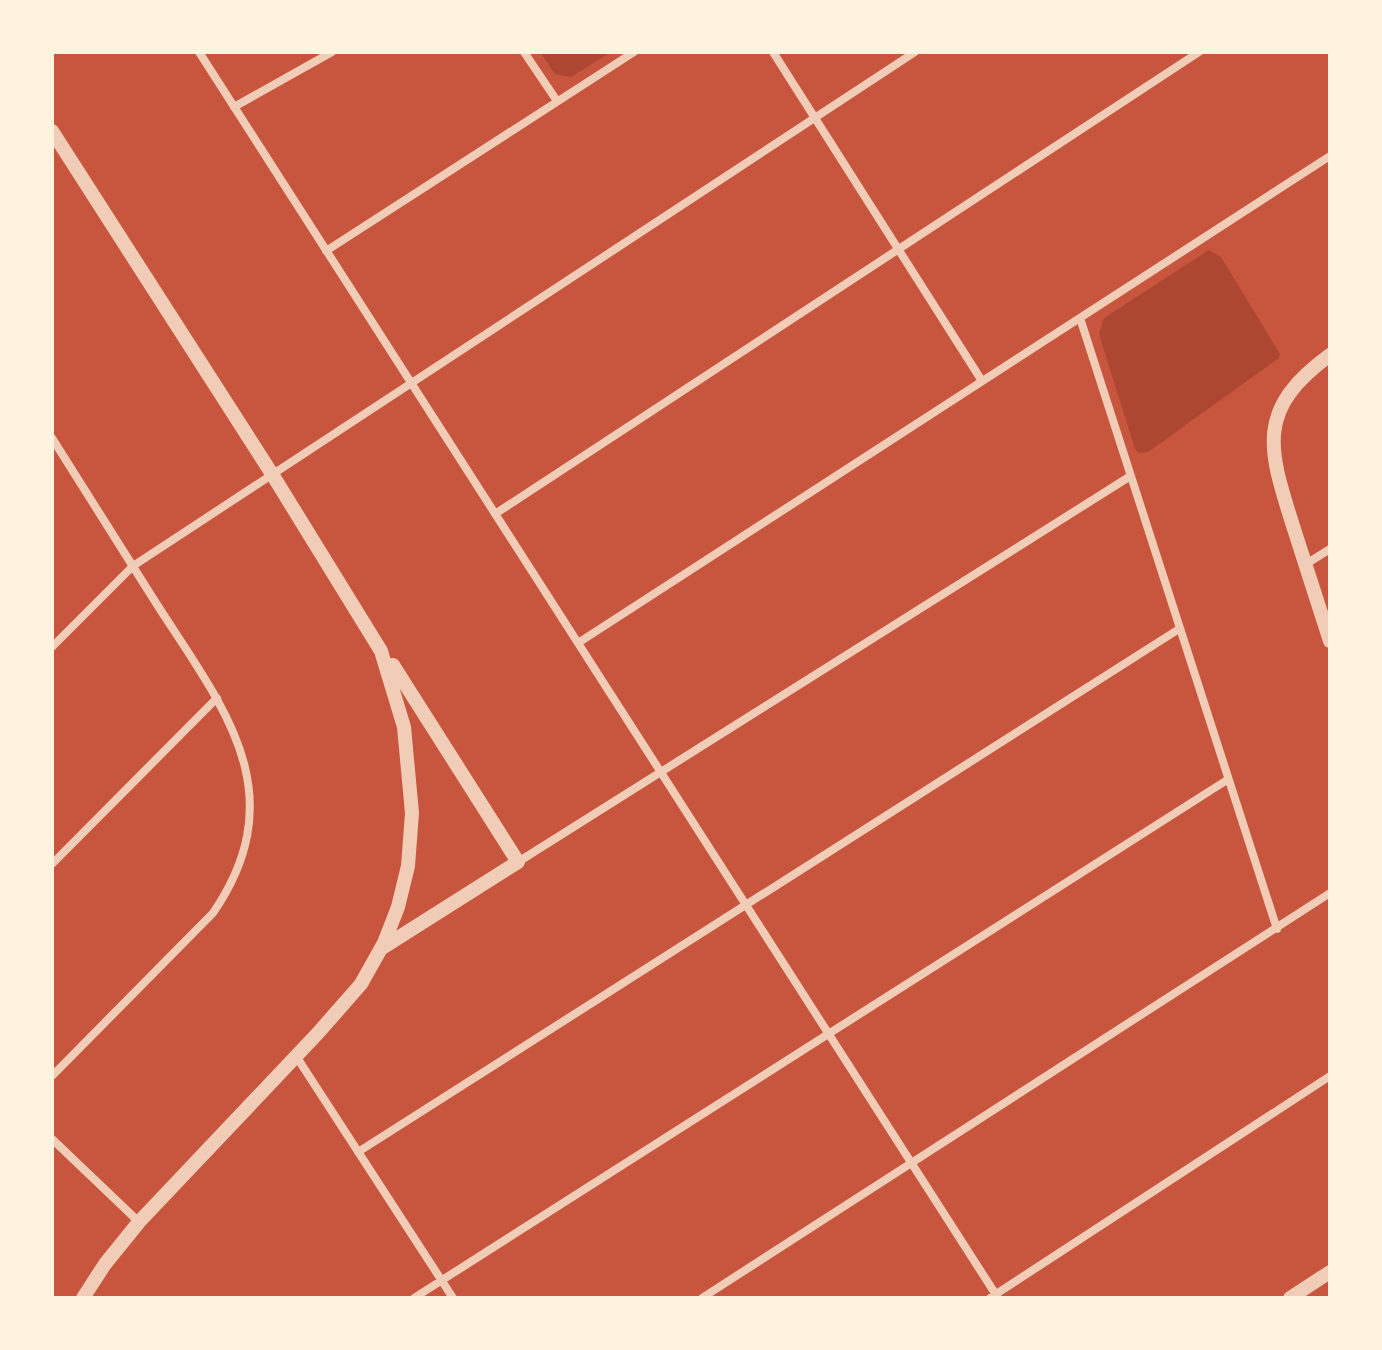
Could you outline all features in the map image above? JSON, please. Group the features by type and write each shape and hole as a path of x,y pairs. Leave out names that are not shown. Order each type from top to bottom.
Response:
{"street":[{"path":"199,52 995,1297 1330,1076"},
{"path":"234,107 332,52"},
{"path":"524,52 557,101"},
{"path":"326,251 634,52"},
{"path":"773,52 982,381"},
{"path":"52,647 133,566 915,52"},
{"path":"495,514 1199,52"},
{"path":"52,131 518,862"},
{"path":"578,643 1330,156"},
{"path":"1080,318 1277,929"},
{"path":"1330,355 1303,375 1285,399 1278,412 1272,444 1277,475 1330,641"},
{"path":"52,438 217,698 238,739 249,797 249,828 233,880 219,904 201,928 52,1076"},
{"path":"381,949 1129,477"},
{"path":"1306,564 1330,549"},
{"path":"83,1298 105,1264 139,1222 349,999 381,949 398,907 408,866 411,803 409,758 398,700 381,651 364,621"},
{"path":"358,1152 1179,629"},
{"path":"52,864 217,698"},
{"path":"414,1298 1227,780"},
{"path":"702,1298 1330,893"},
{"path":"296,1056 453,1298"},
{"path":"52,1139 139,1222"},
{"path":"1290,1298 1330,1272"}],"shaded area":[{"path":"540,52 611,52 571,77 555,74"},
{"path":"1209,250 1221,257 1280,354 1279,358 1148,452 1139,453 1135,449 1099,334 1104,318"}]}
